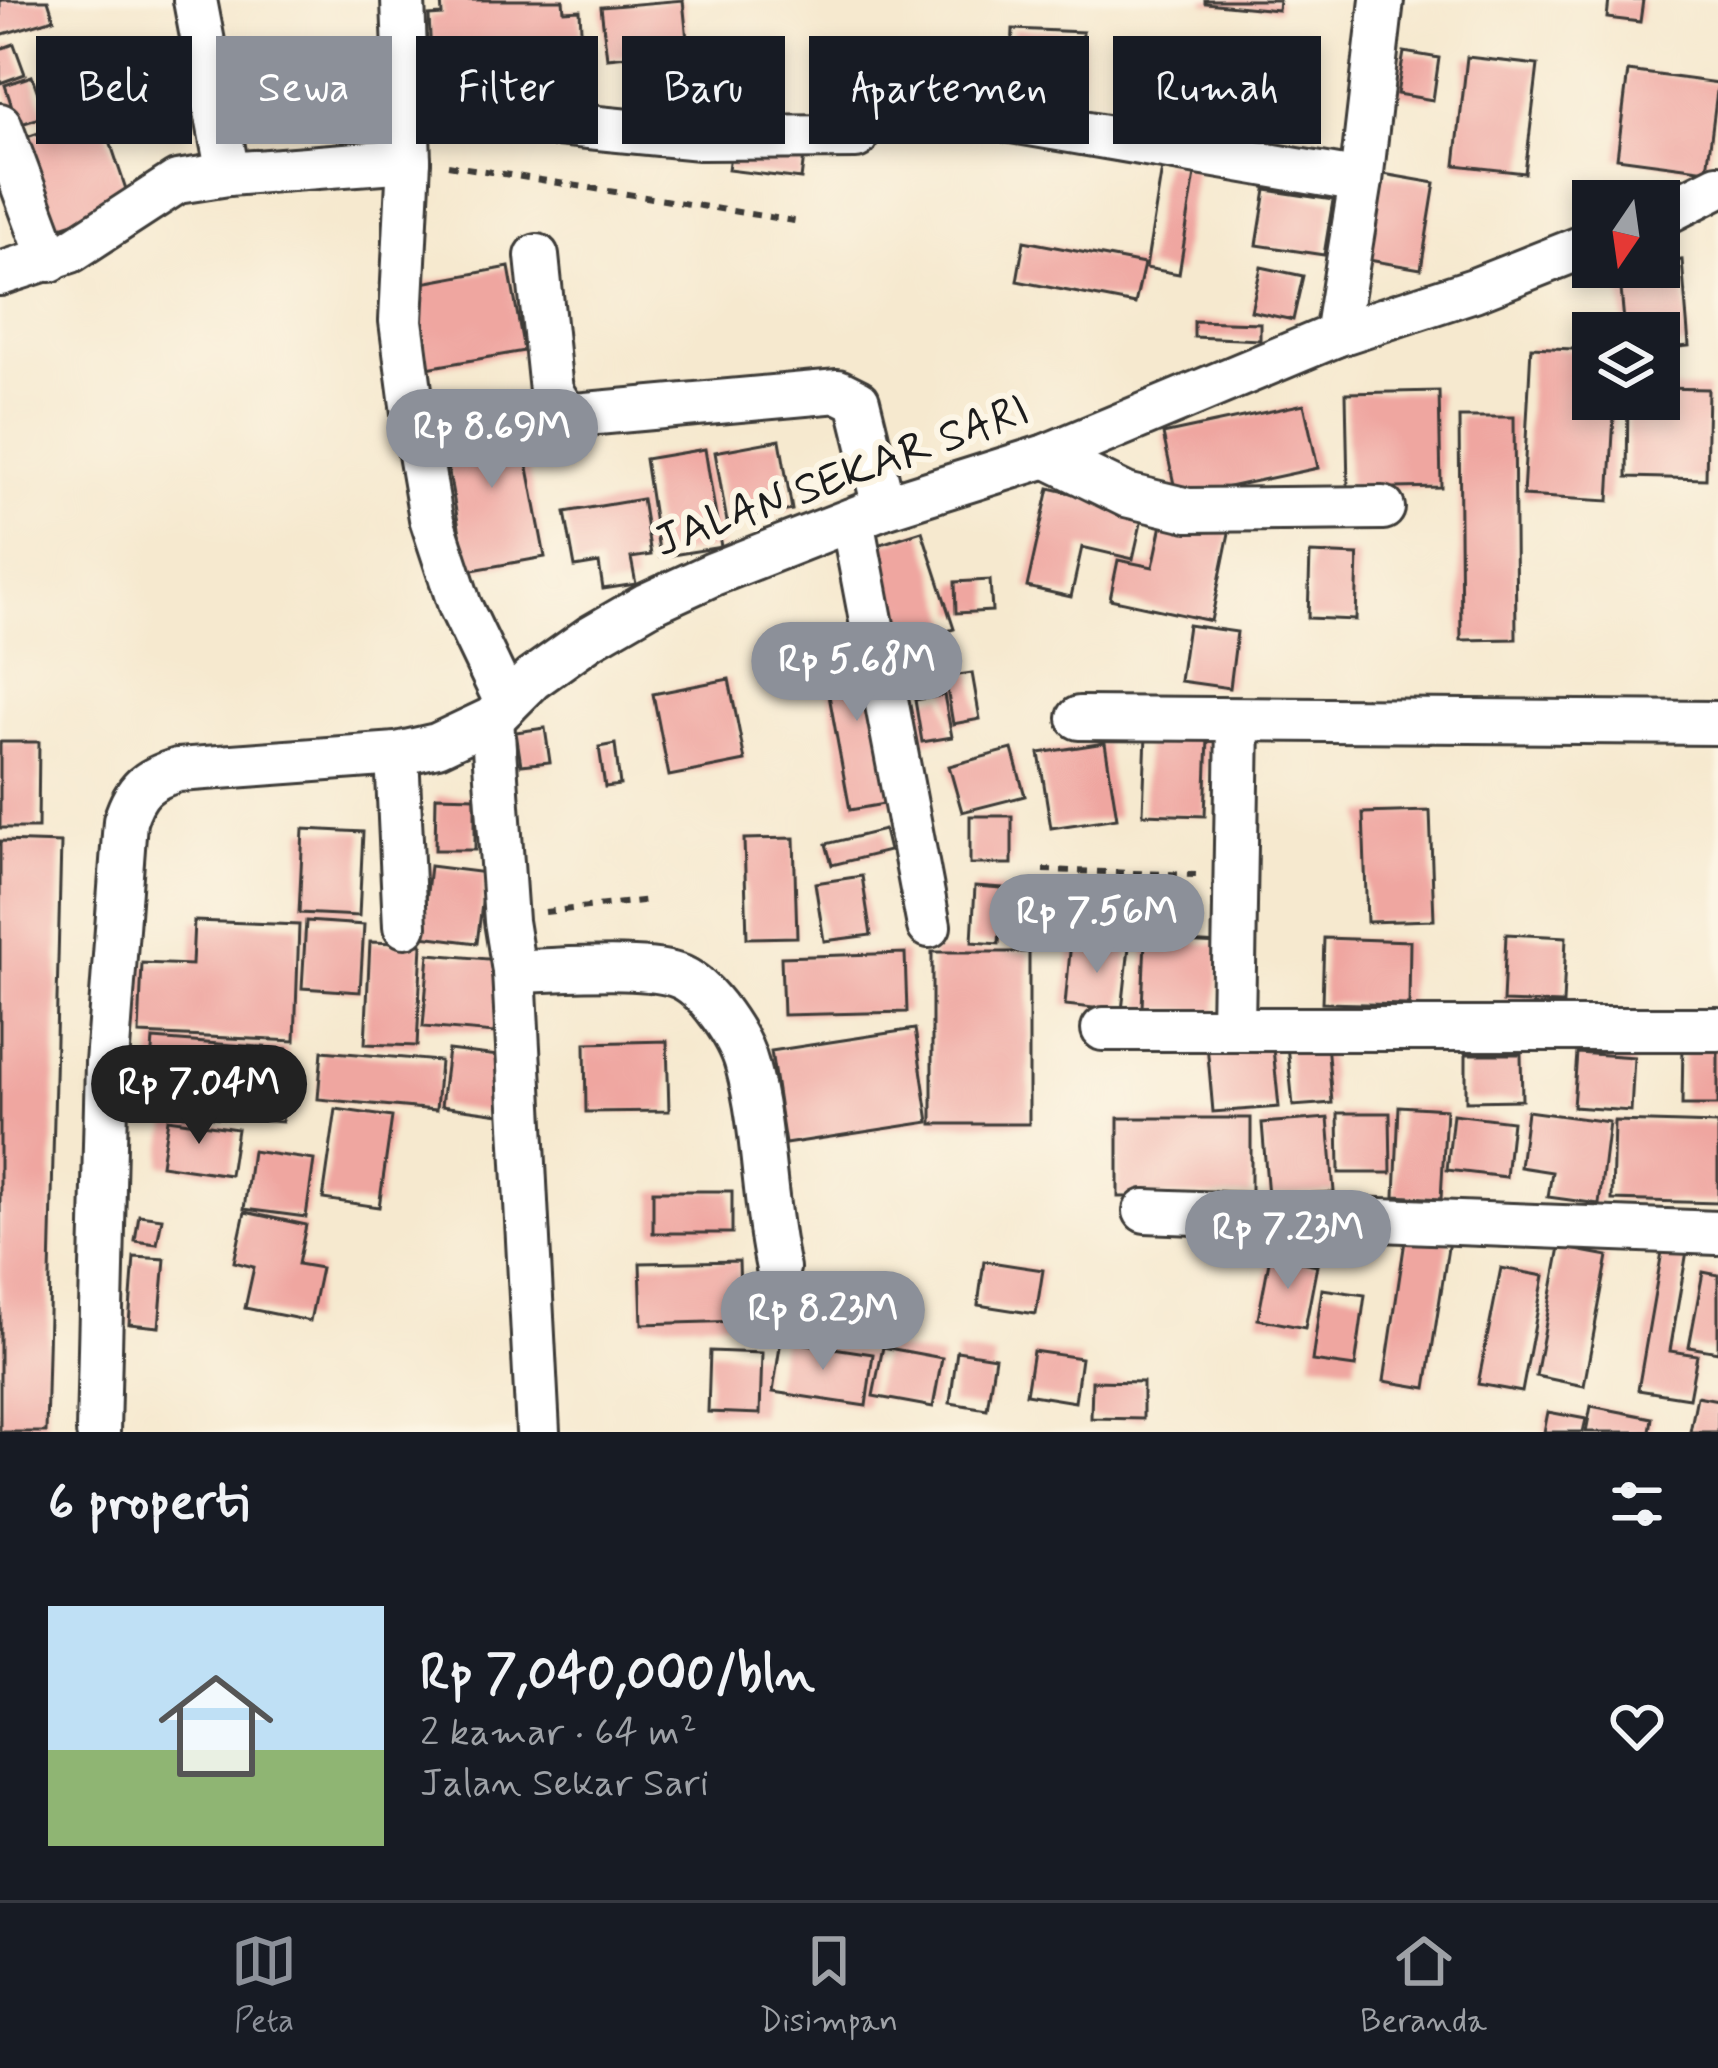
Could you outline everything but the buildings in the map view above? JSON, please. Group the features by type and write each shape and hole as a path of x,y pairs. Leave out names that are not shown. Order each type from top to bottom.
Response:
{"street":[{"path":"195,0 227,174"},
{"path":"403,0 409,160 401,321 431,518 500,712 506,921 514,971 538,1432"},
{"path":"1336,335 1382,0"},
{"path":"406,109 700,138 809,137"},
{"path":"0,124 50,260"},
{"path":"1089,135 1360,182"},
{"path":"0,274 50,260 177,182 409,160"},
{"path":"1680,205 1718,186"},
{"name":"JALAN SEKAR SARI","path":"98,1432 106,1063 125,821 133,794 152,778 178,770 397,754 437,745 500,712 562,658 648,604 868,514 1046,456 1336,335 1474,290 1572,251"},
{"path":"537,256 551,391 563,410 575,415 838,391 858,401 868,514 929,926"},
{"path":"1046,456 1126,495 1188,510 1383,508"},
{"path":"1078,718 1718,724"},
{"path":"1233,1027 1238,722"},
{"path":"397,754 405,926"},
{"path":"514,971 643,970 683,978 711,1004 731,1029 747,1064 766,1217 778,1268"},
{"path":"1103,1029 1718,1029"},
{"path":"1144,1211 1718,1233"}],"path":[{"path":"409,160 528,175 800,222"},
{"path":"1042,869 1237,876"},
{"path":"506,921 649,900"}]}
